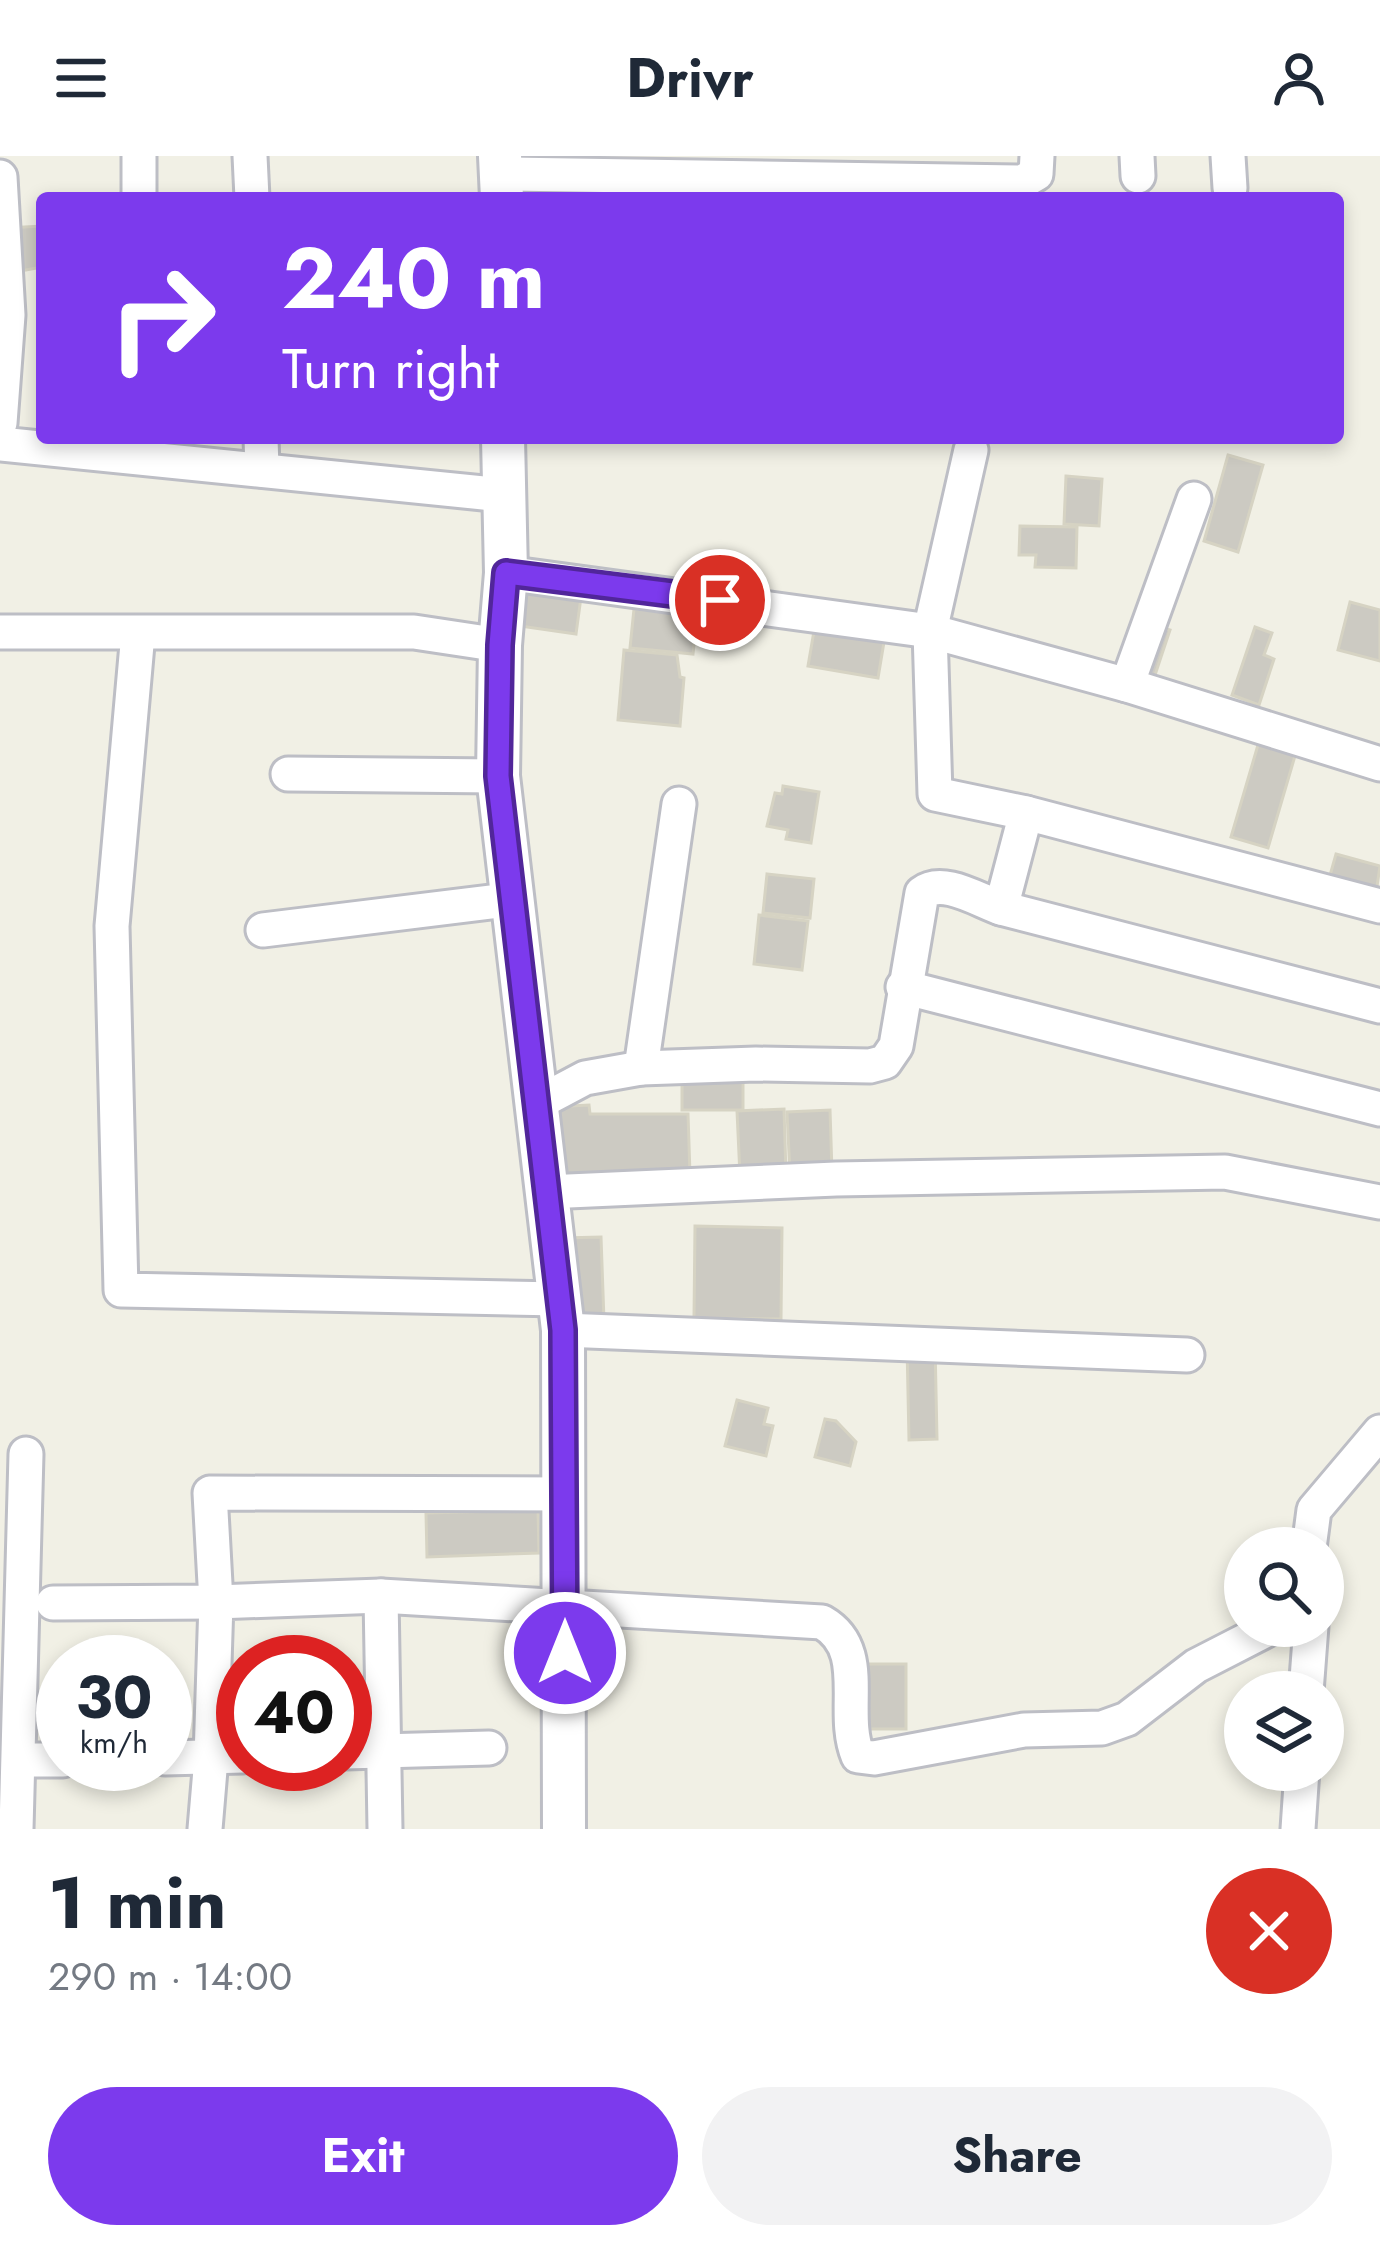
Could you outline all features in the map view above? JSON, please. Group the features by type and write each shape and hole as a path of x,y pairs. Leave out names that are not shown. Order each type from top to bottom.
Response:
{"street":[{"path":"139,192 140,156"},
{"path":"250,156 252,192"},
{"path":"502,176 1022,182 1036,174 1037,156"},
{"path":"0,178 8,315 0,423"},
{"path":"0,444 262,454 503,495"},
{"path":"503,444 506,573 498,776 561,1314 564,1829"},
{"path":"970,450 930,631 935,794 1026,813 1380,906"},
{"path":"1127,685 1195,500"},
{"path":"506,573 930,631 1127,685 1380,764"},
{"path":"0,632 414,632 500,645"},
{"path":"138,633 112,926 121,1290 1187,1355"},
{"path":"288,774 498,776"},
{"path":"641,1068 679,804"},
{"path":"1001,908 1026,813"},
{"path":"536,1104 585,1078 641,1068 870,1066 885,1062 896,1046 922,893 931,887 943,886 1001,908 1380,1006"},
{"path":"262,930 515,898"},
{"path":"903,987 1380,1109"},
{"path":"546,1192 836,1179 1225,1172 1380,1202"},
{"path":"1311,1527 1313,1510 1380,1432"},
{"path":"16,1829 26,1454"},
{"path":"218,1635 210,1493 565,1494"},
{"path":"381,1596 385,1829"},
{"path":"53,1603 381,1596 823,1622 839,1632 849,1652 851,1740 858,1756 874,1758 1024,1730 1102,1728 1127,1719 1196,1666 1233,1647"},
{"path":"372,1751 489,1748"},
{"path":"20,1760 36,1760"},
{"path":"205,1829 217,1791"},
{"path":"1298,1829 1301,1791"}],"building":[{"path":"36,226 36,268 10,273 7,228"},
{"path":"1228,455 1263,465 1238,552 1204,541"},
{"path":"1066,476 1102,479 1099,526 1064,524"},
{"path":"1020,526 1077,527 1076,568 1035,567 1036,555 1019,555"},
{"path":"511,588 581,597 576,634 506,624"},
{"path":"1350,602 1380,610 1380,661 1338,650"},
{"path":"634,609 697,615 693,654 630,648"},
{"path":"1151,624 1170,630 1154,678 1135,671"},
{"path":"1255,627 1272,633 1264,655 1274,659 1259,705 1232,695"},
{"path":"814,631 884,642 878,678 808,666"},
{"path":"624,650 677,655 684,678 680,726 618,720"},
{"path":"1260,738 1297,749 1268,848 1231,837"},
{"path":"783,786 819,792 811,843 786,839 788,830 767,826 775,793 782,794"},
{"path":"1336,854 1380,866 1375,900 1327,886"},
{"path":"767,874 814,879 810,918 763,913"},
{"path":"759,915 808,921 802,970 754,964"},
{"path":"682,1073 743,1073 743,1110 682,1110"},
{"path":"589,1105 590,1114 688,1114 690,1175 558,1181 552,1107"},
{"path":"784,1109 786,1174 740,1176 737,1111"},
{"path":"830,1110 832,1172 790,1174 787,1112"},
{"path":"695,1226 782,1228 781,1319 694,1318"},
{"path":"601,1237 604,1321 565,1322 562,1238"},
{"path":"935,1344 937,1439 909,1440 907,1345"},
{"path":"737,1400 768,1408 764,1424 773,1426 766,1456 725,1446"},
{"path":"825,1419 836,1421 856,1442 850,1466 815,1457"},
{"path":"538,1510 539,1553 427,1557 426,1513"},
{"path":"864,1664 906,1664 906,1729 865,1729"}],"route":[{"path":"565,1653 563,1330 498,776 506,573 720,600"}]}
